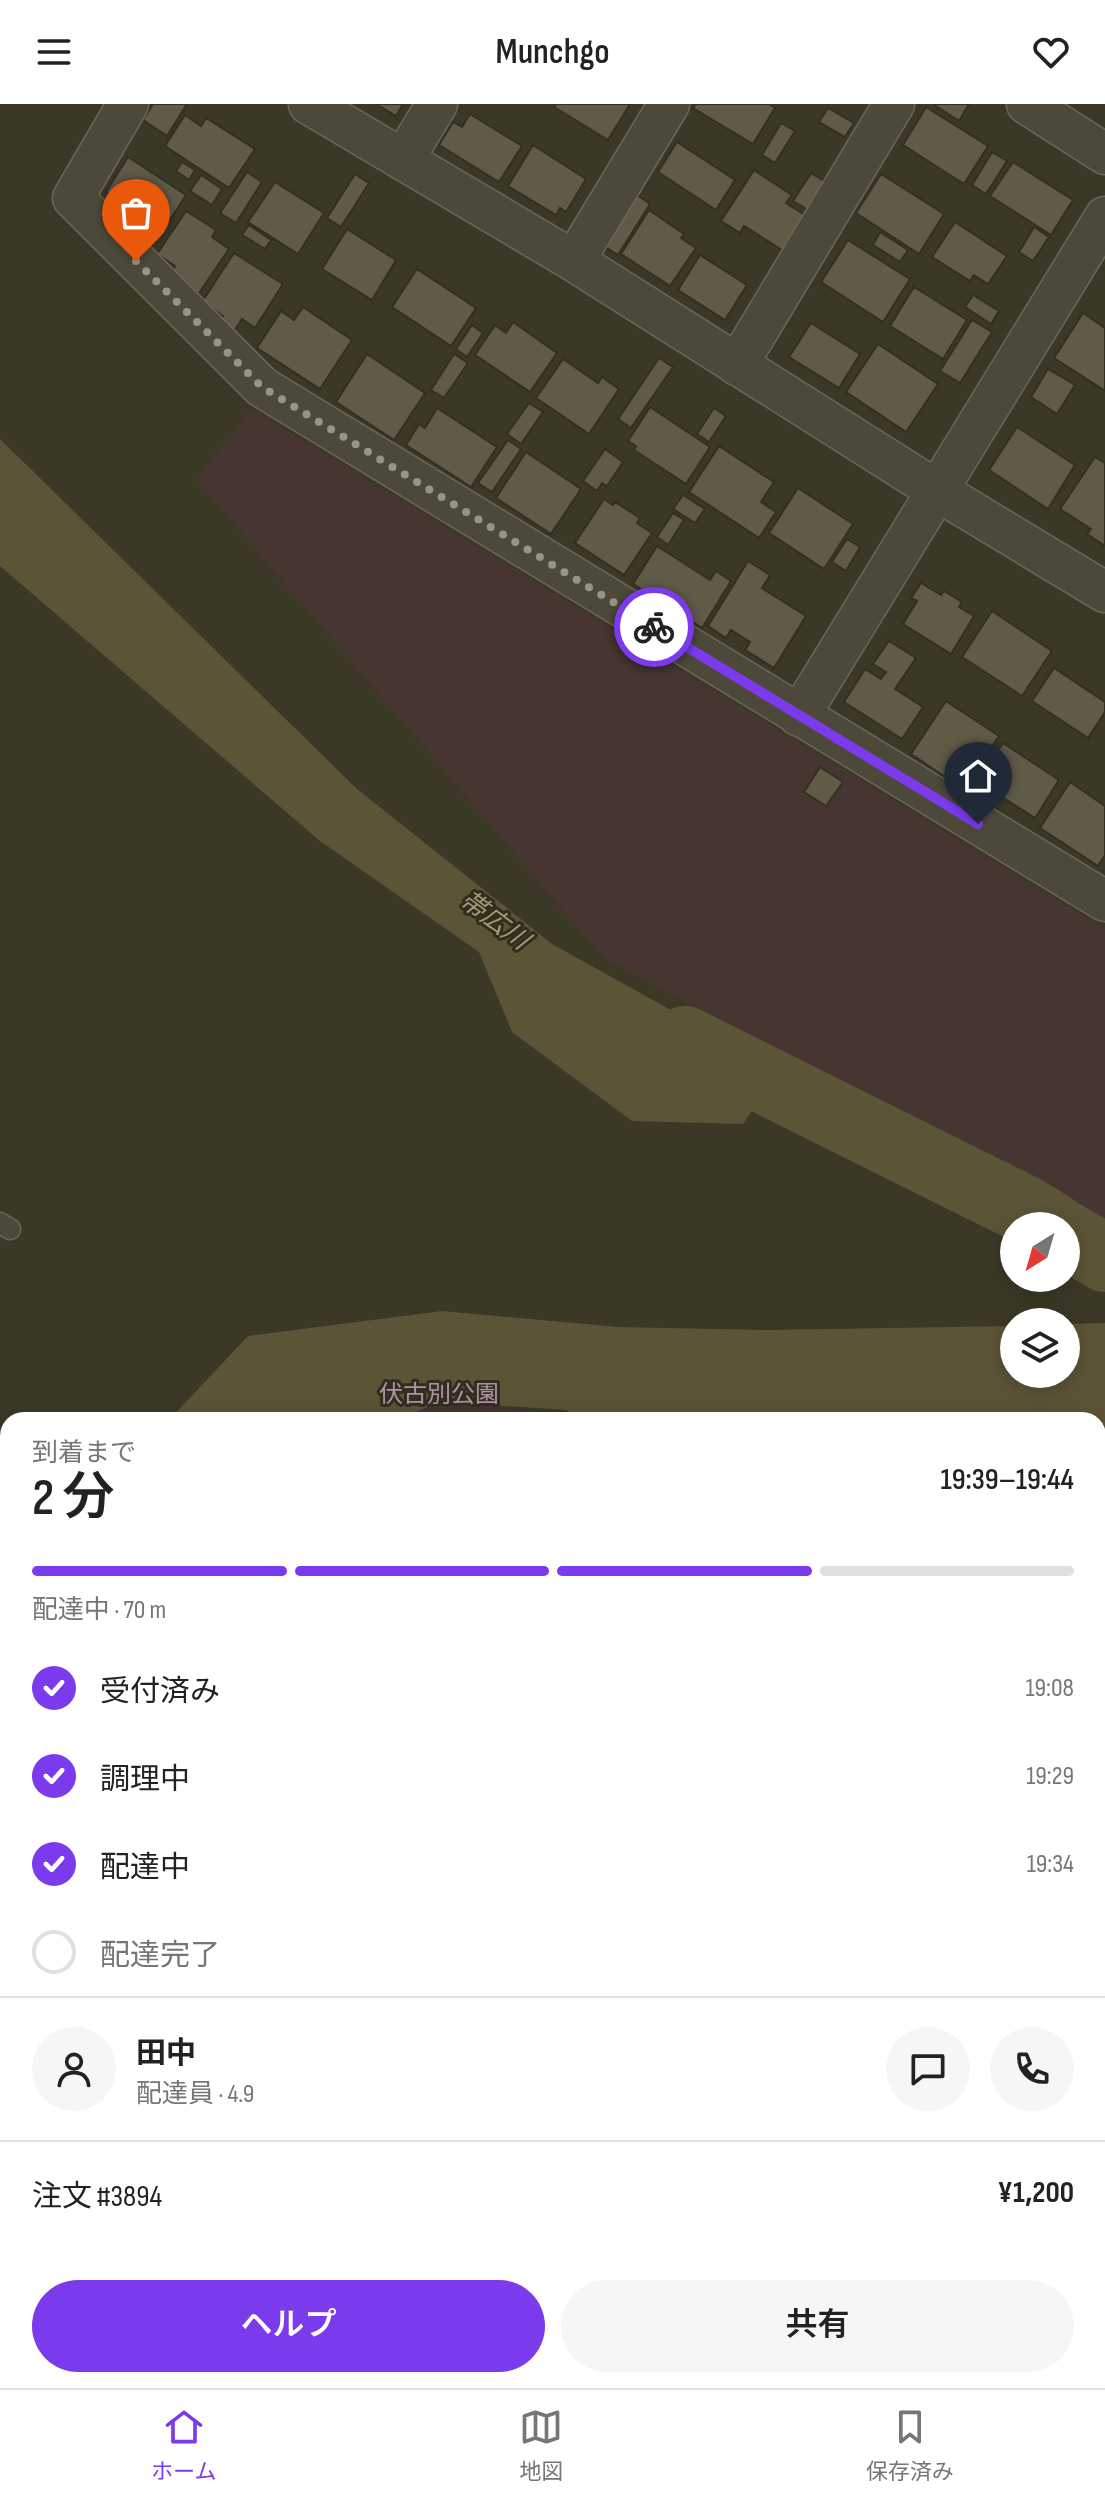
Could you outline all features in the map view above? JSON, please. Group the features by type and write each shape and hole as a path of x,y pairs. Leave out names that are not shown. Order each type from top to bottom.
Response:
{"street":[{"path":"128,104 73,198 262,387 1105,901"},
{"path":"309,104 574,261 936,490 1105,592"},
{"path":"403,160 437,104"},
{"path":"574,261 669,104"},
{"path":"737,365 894,104"},
{"path":"1027,104 1105,154"},
{"path":"799,716 1104,222"}],"shaded area":[{"path":"252,409 1105,929 1105,1222 604,958 196,479"},
{"path":"376,1391 503,1400 522,1412 346,1412"}],"water":[{"path":"0,439 357,789 552,944 779,1070 743,1124 632,1121 512,1032 479,952 320,841 0,566"},
{"path":"442,1311 618,1327 768,1330 1000,1326 1000,1388 1080,1388 1080,1324 1105,1323 1105,1412 570,1412 441,1402 415,1412 177,1412 248,1336"}],"building":[{"path":"153,104 187,104 167,136 143,120"},
{"path":"376,104 403,104 396,116"},
{"path":"556,104 630,104 608,140 554,107"},
{"path":"696,104 769,104 775,108 753,144 693,108"},
{"path":"933,104 969,104 959,121"},
{"path":"926,107 988,146 964,184 903,145"},
{"path":"828,108 854,123 845,137 819,122"},
{"path":"470,114 522,146 499,182 439,145 453,122 462,127"},
{"path":"185,115 201,126 206,118 255,149 229,188 165,146"},
{"path":"781,123 795,131 775,163 762,155"},
{"path":"677,142 735,180 716,210 658,172"},
{"path":"533,145 586,179 566,212 560,208 556,215 508,186"},
{"path":"992,152 1007,161 986,194 972,185"},
{"path":"128,157 186,195 164,229 106,192"},
{"path":"182,162 195,170 189,180 176,171"},
{"path":"1013,162 1073,200 1051,235 990,196"},
{"path":"754,170 792,195 786,203 808,217 785,252 744,226 740,233 721,221"},
{"path":"247,172 262,182 236,223 220,213"},
{"path":"811,173 832,186 815,214 793,201"},
{"path":"355,174 369,183 341,227 327,218"},
{"path":"881,174 944,214 919,254 856,213"},
{"path":"201,175 222,189 212,205 190,191"},
{"path":"275,182 324,213 298,254 248,222"},
{"path":"630,190 650,204 618,255 607,248 602,234"},
{"path":"649,210 684,234 681,238 696,248 670,286 621,254"},
{"path":"186,211 216,230 212,237 229,249 197,296 183,287 186,282 171,273 175,266 157,254"},
{"path":"955,222 1007,256 988,284 974,275 970,281 932,257"},
{"path":"249,225 271,240 265,249 242,235"},
{"path":"1034,227 1049,237 1033,261 1019,252"},
{"path":"347,229 396,260 372,300 322,269"},
{"path":"880,232 908,250 900,262 873,245"},
{"path":"848,240 910,279 883,322 821,282"},
{"path":"234,253 283,284 255,328 242,319 234,331 219,321 223,316 202,302"},
{"path":"700,255 747,285 725,320 678,290"},
{"path":"417,269 476,308 451,346 392,307"},
{"path":"914,287 967,320 943,359 890,326"},
{"path":"973,295 999,311 991,324 965,307"},
{"path":"303,307 352,340 320,389 257,348 281,311 294,320"},
{"path":"1083,313 1105,328 1105,391 1054,358"},
{"path":"972,320 992,332 960,383 940,371"},
{"path":"513,322 557,353 530,392 475,355 495,325 506,333"},
{"path":"811,323 860,354 839,388 789,357"},
{"path":"472,325 483,333 467,357 456,349"},
{"path":"878,344 938,384 906,432 846,392"},
{"path":"367,354 425,393 394,440 336,402"},
{"path":"454,354 468,363 444,398 431,390"},
{"path":"659,358 673,367 631,428 618,419"},
{"path":"563,359 598,383 602,377 619,389 589,434 536,398"},
{"path":"1048,369 1075,385 1057,414 1031,397"},
{"path":"529,403 543,412 521,444 507,434"},
{"path":"650,407 710,447 686,484 634,450 636,446 628,441"},
{"path":"437,408 497,447 471,487 406,445 419,424 425,428"},
{"path":"714,408 726,416 709,442 697,434"},
{"path":"1017,427 1075,465 1048,509 989,470"},
{"path":"508,440 521,449 492,492 478,483"},
{"path":"719,446 774,482 761,502 776,512 759,538 689,492"},
{"path":"605,449 623,462 607,486 602,483 597,491 583,481"},
{"path":"526,452 581,489 551,534 496,498"},
{"path":"1095,457 1105,463 1105,546 1087,534 1091,529 1060,509"},
{"path":"798,488 853,524 824,569 769,533"},
{"path":"683,495 705,509 695,523 673,509"},
{"path":"604,499 613,505 615,502 640,518 637,523 652,533 624,575 575,543"},
{"path":"673,513 684,520 668,545 657,537"},
{"path":"847,539 860,547 846,571 832,562"},
{"path":"657,546 710,580 716,571 731,581 702,628 633,584"},
{"path":"748,561 770,575 762,588 806,616 774,668 745,650 750,642 731,630 726,638 708,626"},
{"path":"921,583 941,595 944,591 962,602 959,607 974,616 951,654 903,624 917,601 911,598"},
{"path":"992,611 1052,651 1022,696 962,657"},
{"path":"889,641 916,658 895,689 923,707 902,739 844,702 865,669 881,679 886,672 873,664"},
{"path":"1054,668 1105,702 1105,712 1088,738 1032,701"},
{"path":"946,701 999,736 968,783 949,770 945,777 911,754"},
{"path":"1003,743 1059,780 1035,818 989,789 992,784 981,777"},
{"path":"820,767 843,782 826,806 804,792"},
{"path":"1070,782 1105,806 1105,855 1098,866 1040,828"}],"waterway":[{"name":"帯広川","path":"685,1040 1029,1212"},
{"name":"帯広川","path":"1080,1243 1105,1258"}],"way so far":[{"path":"136,261 262,387 654,627"}],"route":[{"path":"654,627 978,824"}],"park label":[{"name":"伏古別公園","path":"439,1394"}]}
